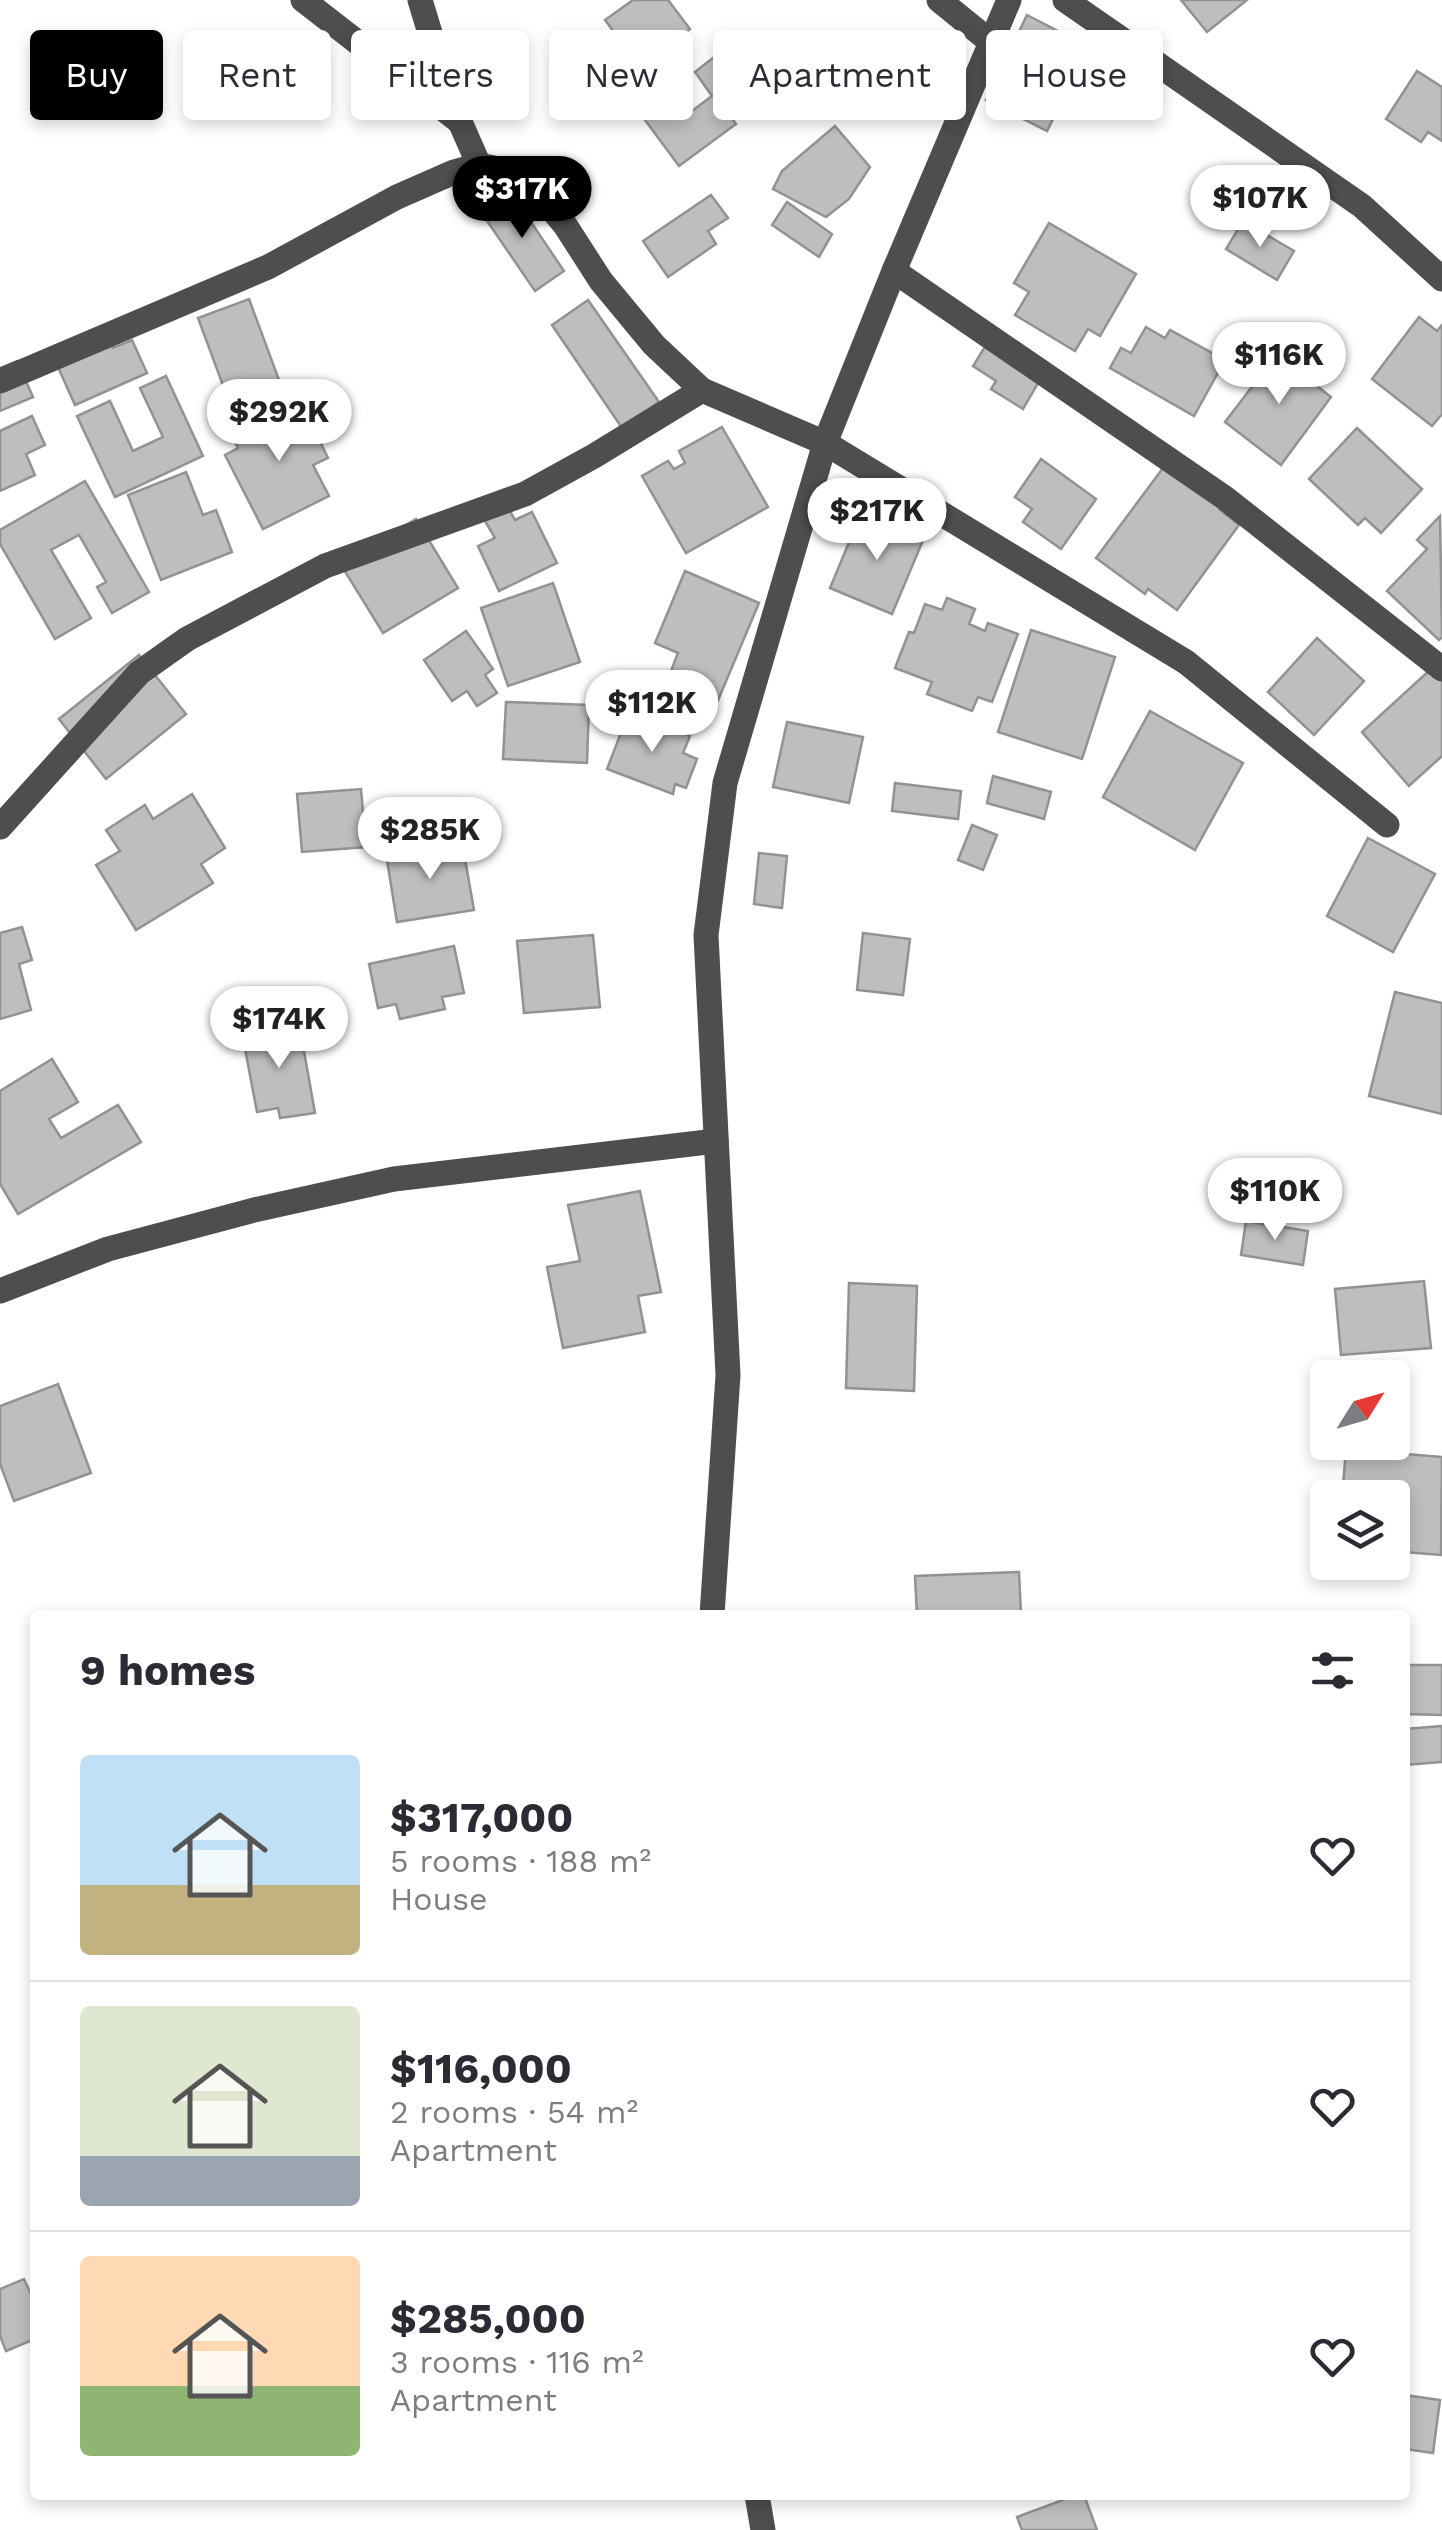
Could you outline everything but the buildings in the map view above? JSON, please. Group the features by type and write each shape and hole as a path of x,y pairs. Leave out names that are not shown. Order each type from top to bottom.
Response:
{"street":[{"path":"303,0 460,122"},
{"path":"420,0 460,122 479,165"},
{"path":"939,0 986,39"},
{"path":"997,30 1009,0"},
{"path":"1065,0 1362,206 1433,270 1442,241"},
{"path":"712,1610 728,1375 706,935 724,782 826,443 894,271 986,58"},
{"path":"0,381 268,267 454,172 479,165 504,170 536,190 565,224 601,281 654,346 702,390 826,443 1186,662 1387,825"},
{"path":"894,271 1225,498 1442,668"},
{"path":"0,828 138,673 187,639 324,566 525,494 702,390"},
{"path":"0,1290 108,1249 254,1210 394,1179 716,1141"},
{"path":"758,2500 763,2530"}]}
